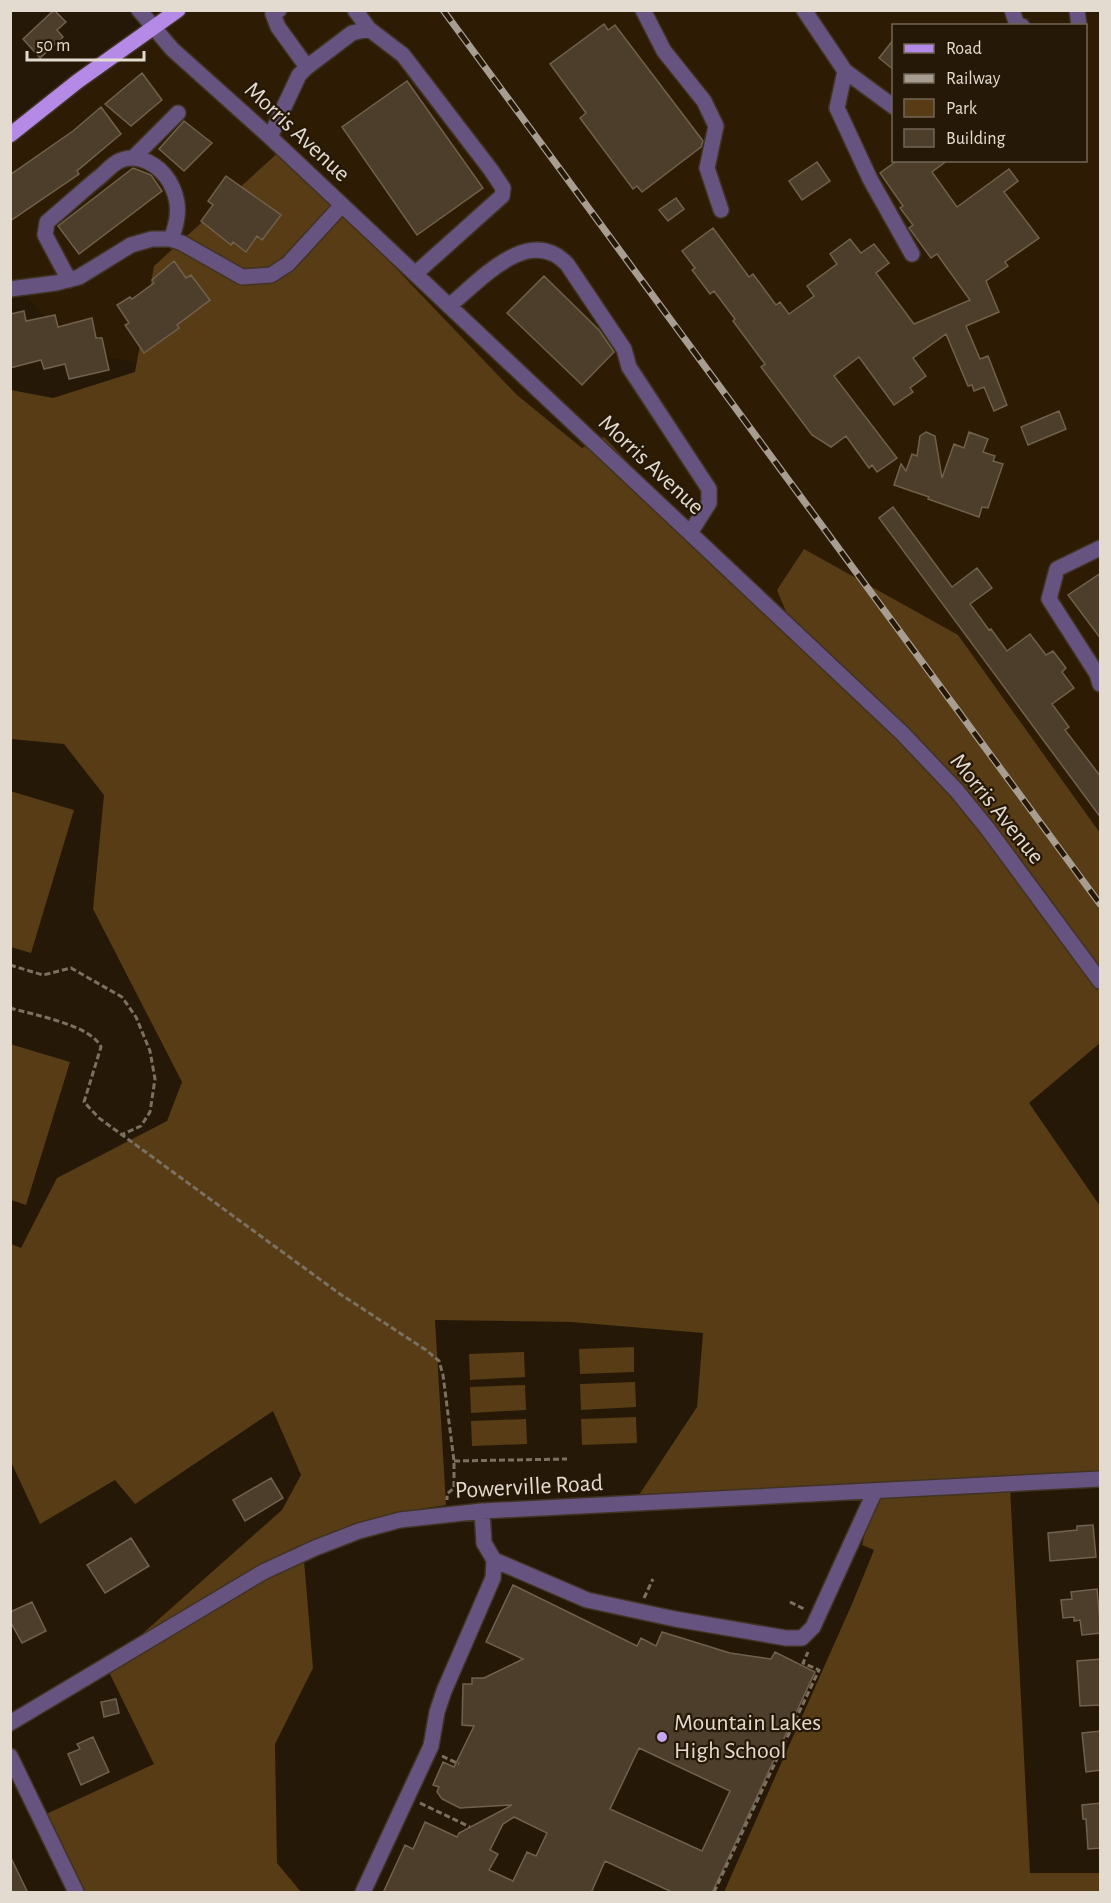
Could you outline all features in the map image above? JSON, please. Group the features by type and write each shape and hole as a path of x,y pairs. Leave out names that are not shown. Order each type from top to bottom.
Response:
{"main road":[{"path":"10,135 78,81 178,10"}],"street":[{"name":"Morris Avenue","path":"139,10 172,49 270,137 902,733 957,791 987,828 1101,981"},
{"path":"279,10 273,14 278,27 307,67"},
{"path":"355,10 369,29 403,55 503,188 502,196 415,274"},
{"path":"643,10 664,51 704,101 716,126 707,168 721,210"},
{"path":"804,10 845,71 892,106"},
{"path":"270,137 299,75 352,33 369,29"},
{"path":"845,71 837,108 870,179 912,254"},
{"path":"69,280 45,236 47,222 118,162 134,157 178,113"},
{"path":"134,157 163,170 174,189 179,211 171,239"},
{"path":"10,289 79,277 140,241 171,239 193,248 234,274 249,278 271,275 288,264 342,205"},
{"path":"449,306 511,256 527,250 545,250 558,255 567,264 624,349 629,367 709,489 709,503 690,533"},
{"path":"1101,548 1057,568 1049,599 1097,674 1101,684"},
{"name":"Powerville Road","path":"10,1723 263,1572 359,1531 400,1520 482,1511 1101,1479"},
{"path":"482,1511 484,1544 494,1560 587,1600 675,1619 786,1638 802,1638 813,1627 875,1491"},
{"path":"363,1891 431,1746 437,1712 444,1691 493,1578 494,1560"},
{"path":"10,1756 76,1893"}],"path":[{"path":"10,965 43,975 71,968 122,997 136,1017 150,1051 155,1079 150,1112 141,1126 123,1134"},
{"path":"10,1008 84,1030 98,1041 101,1047 84,1102 99,1118 340,1294 426,1350 439,1361 443,1375 454,1461 454,1488 447,1494 448,1505"},
{"path":"454,1461 567,1459"},
{"path":"641,1604 653,1579"},
{"path":"790,1602 811,1612"},
{"path":"714,1893 819,1670 803,1663 812,1642"},
{"path":"441,1755 459,1764"},
{"path":"419,1802 470,1827"}],"shaded area":[{"path":"178,11 1100,11 1100,833 958,635 802,647 582,448 517,395 282,150 154,266 136,362 78,352 11,280 11,135"}],"green space":[{"path":"282,149 517,395 582,448 604,437 800,645 777,590 804,549 958,635 1100,833 1100,1043 1029,1103 1100,1206 1100,1482 1010,1487 1030,1873 1100,1873 1100,1892 724,1892 874,1550 862,1545 875,1492 639,1495 697,1407 703,1333 571,1322 435,1320 446,1505 408,1511 332,1532 303,1548 313,1668 275,1744 277,1863 301,1892 78,1892 42,1816 154,1764 106,1666 282,1510 301,1475 273,1411 135,1504 115,1480 40,1524 11,1462 11,1244 21,1248 57,1178 167,1121 182,1082 93,909 104,795 64,744 11,739 11,390 53,398 135,372 154,266"},
{"path":"10,791 74,810 31,953 11,947"},
{"path":"10,1044 70,1062 26,1205 11,1200"},
{"path":"634,1347 634,1372 580,1374 579,1349"},
{"path":"524,1352 525,1377 470,1380 469,1354"},
{"path":"635,1382 636,1407 581,1410 580,1384"},
{"path":"525,1385 526,1410 471,1413 470,1387"},
{"path":"636,1417 637,1443 582,1445 581,1419"},
{"path":"526,1419 527,1444 472,1446 471,1421"}],"building":[{"path":"54,10 66,22 57,30 63,37 40,58 23,39"},
{"path":"604,24 608,30 615,25 703,141 701,147 642,192 637,186 633,189 580,118 586,113 550,64"},
{"path":"892,42 892,68 879,58"},
{"path":"142,73 162,100 131,126 105,104"},
{"path":"407,81 483,188 417,235 342,127"},
{"path":"101,107 121,134 77,171 79,174 10,221 10,175 73,131"},
{"path":"184,121 212,143 184,171 159,149"},
{"path":"817,162 830,181 802,200 789,181"},
{"path":"895,162 945,162 932,172 957,207 1009,169 1018,181 1004,192 1039,238 1005,262 1008,266 986,281 999,312 966,326 980,359 988,356 1007,405 994,411 984,387 974,391 972,385 968,386 946,334 913,358 926,376 910,388 913,392 894,405 859,357 834,376 897,458 877,472 872,465 869,468 846,436 831,447 812,435 761,367 765,364 733,321 735,319 714,291 710,294 692,270 695,268 682,251 713,228 749,277 753,274 776,305 780,302 789,314 814,296 807,286 837,264 830,254 850,239 861,253 874,244 889,263 876,273 914,324 970,300 937,254 931,258 909,228 913,225 900,208 903,206 880,173"},
{"path":"133,168 151,175 162,191 79,254 58,226"},
{"path":"226,176 281,215 262,240 257,236 246,252 233,242 231,245 201,221 213,205 208,201"},
{"path":"676,198 684,209 668,221 659,210"},
{"path":"174,261 186,278 191,275 210,300 177,325 179,328 144,353 125,325 129,323 117,305 130,297 132,299 154,283 152,280"},
{"path":"544,276 599,330 614,352 582,385 507,313"},
{"path":"24,311 26,321 55,315 58,327 92,318 96,338 102,338 109,370 69,379 65,364 44,369 41,360 10,368 10,314"},
{"path":"1059,411 1066,429 1028,445 1021,427"},
{"path":"926,432 935,436 942,478 954,444 964,448 969,432 988,439 983,452 995,456 993,461 1003,464 988,508 982,507 979,517 894,485 901,464 906,471 912,454 917,456 920,436"},
{"path":"893,507 952,587 977,568 992,588 970,604 1007,651 1030,634 1046,655 1053,651 1066,668 1062,672 1074,688 1052,704 1069,727 1065,730 1101,777 1101,818 879,518"},
{"path":"1101,573 1101,639 1068,595"},
{"path":"271,1478 283,1498 245,1521 233,1500"},
{"path":"1093,1525 1096,1557 1050,1561 1048,1533 1077,1530 1077,1526"},
{"path":"131,1538 149,1566 105,1593 87,1565"},
{"name":"Mountain Lakes High School","path":"513,1585 637,1646 641,1638 656,1646 662,1632 730,1653 771,1659 775,1652 815,1672 712,1893 674,1893 605,1861 591,1893 383,1893 405,1845 413,1849 425,1822 457,1837 459,1833 512,1805 460,1808 442,1799 437,1792 439,1787 433,1785 443,1762 454,1767 474,1726 462,1725 463,1684 472,1684 472,1678 484,1678 523,1659 486,1642","holes":["639,1748 730,1791 702,1851 610,1809","514,1817 547,1833 536,1856 527,1852 513,1881 489,1870 498,1854 490,1850 503,1824"]},
{"path":"1097,1589 1101,1633 1082,1635 1080,1620 1074,1621 1074,1617 1063,1618 1061,1600 1072,1599 1071,1592"},
{"path":"32,1602 46,1631 22,1643 10,1621 10,1612"},
{"path":"1101,1659 1101,1705 1080,1706 1077,1661"},
{"path":"116,1699 119,1713 104,1717 101,1702"},
{"path":"1101,1731 1101,1770 1086,1772 1082,1733"},
{"path":"93,1737 109,1772 81,1785 68,1754 80,1749 77,1744"},
{"path":"1101,1803 1101,1848 1088,1849 1086,1819 1083,1819 1082,1805"},
{"path":"10,1856 28,1893 10,1893"}],"railway":[{"path":"443,10 1100,904"}],"place":[{"name":"Mountain Lakes High School","path":"662,1737"}]}
